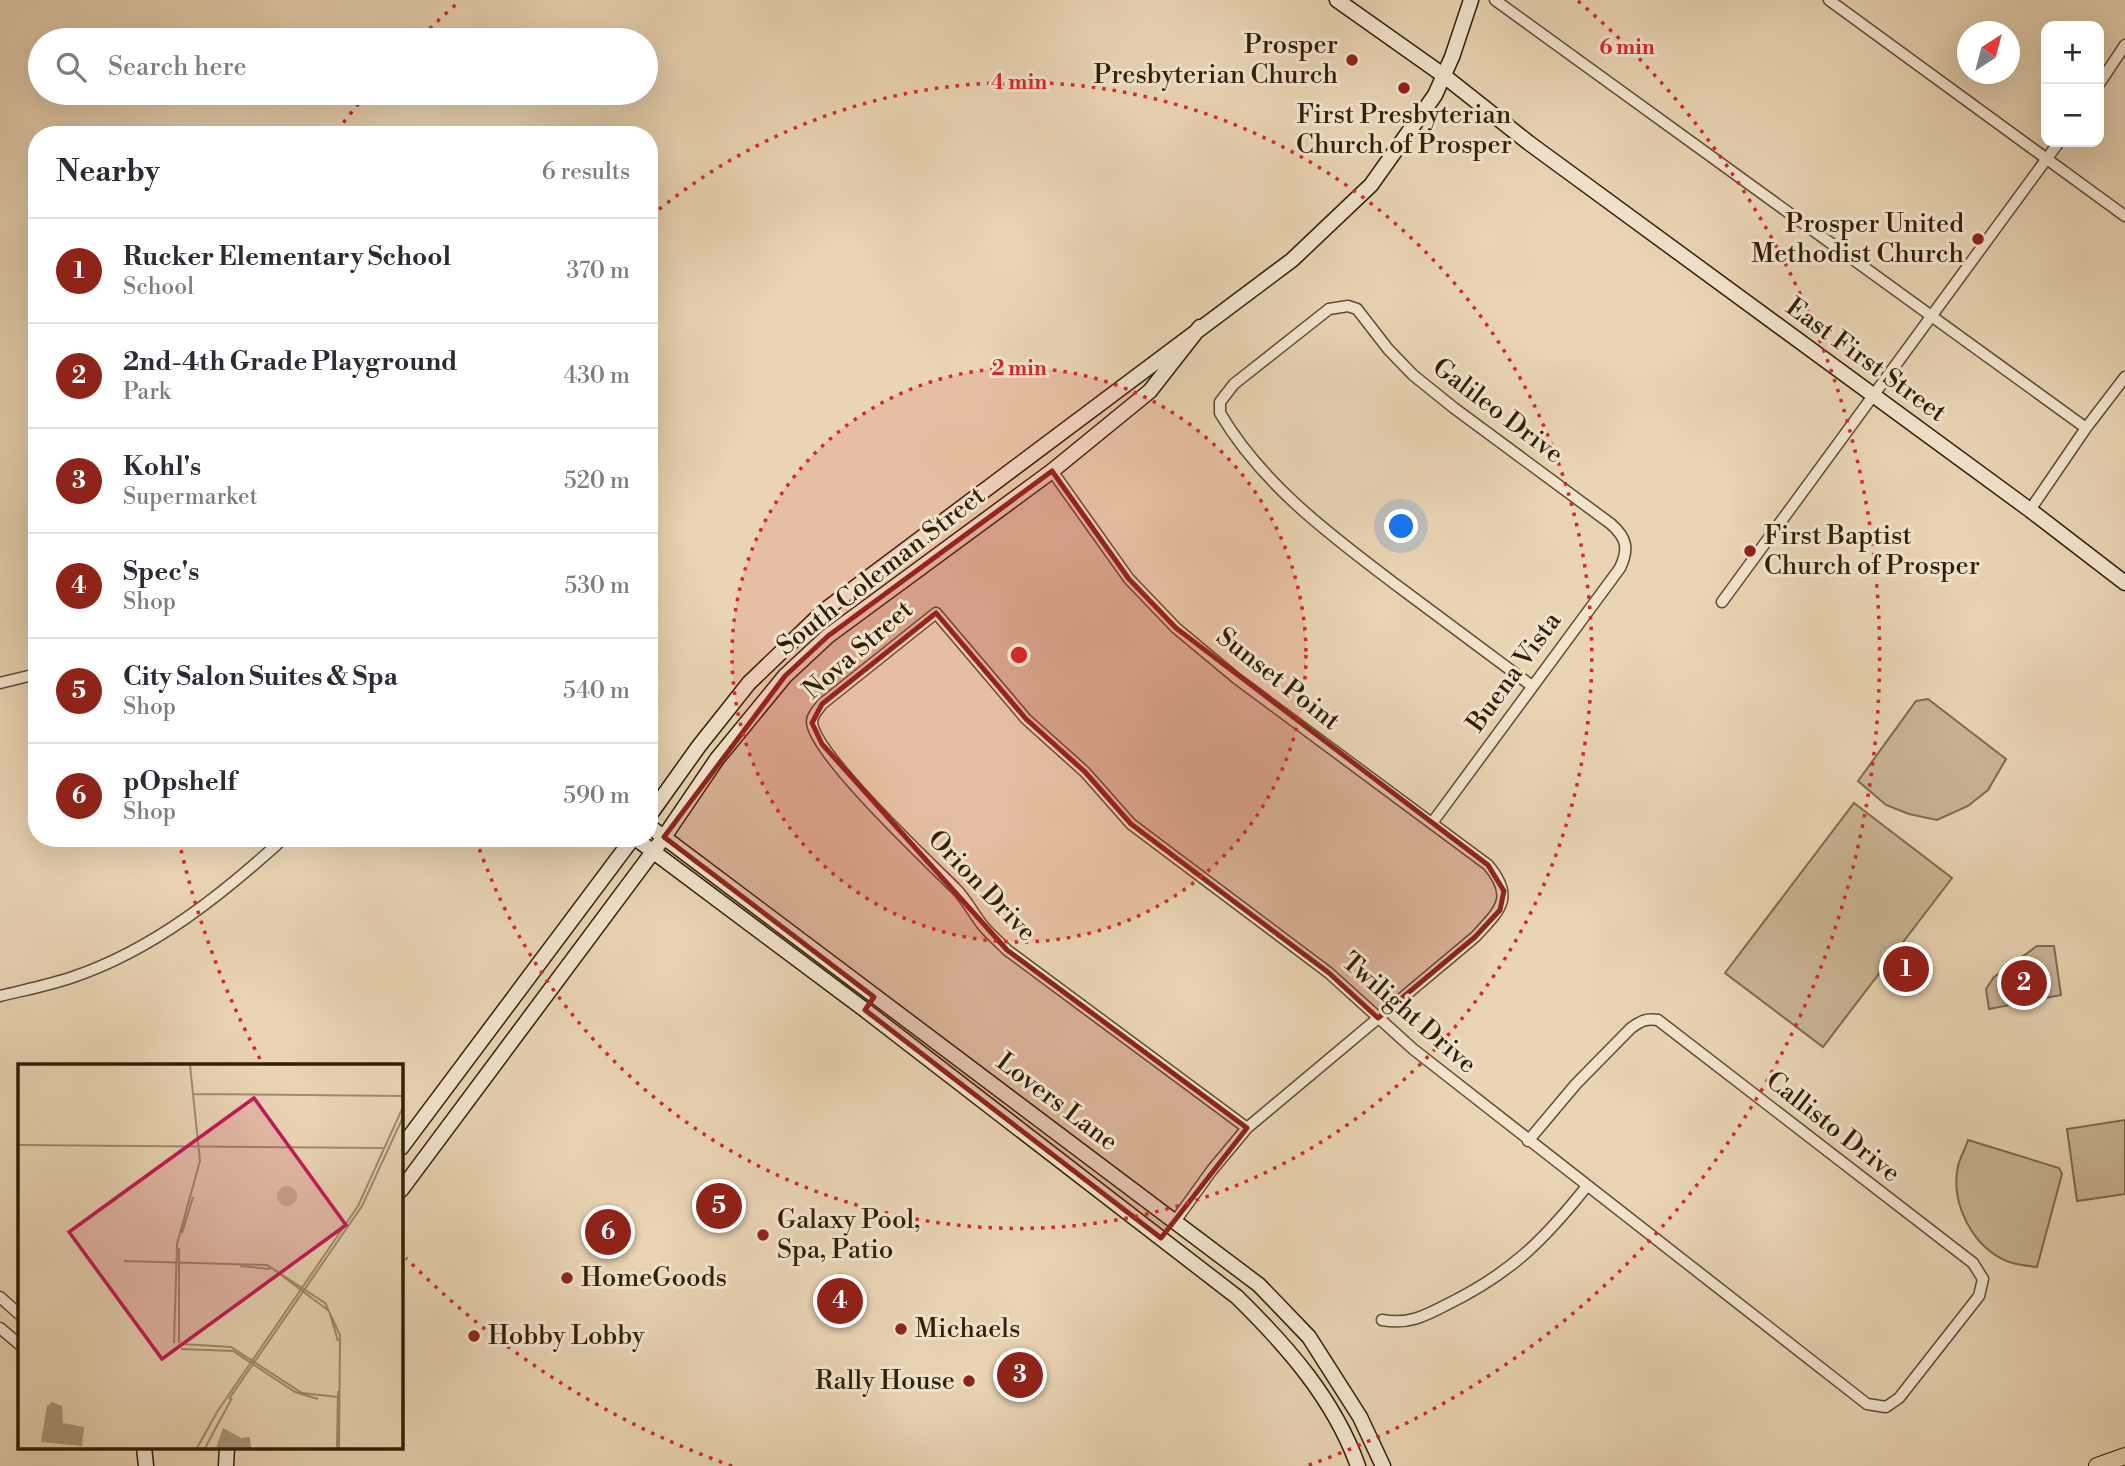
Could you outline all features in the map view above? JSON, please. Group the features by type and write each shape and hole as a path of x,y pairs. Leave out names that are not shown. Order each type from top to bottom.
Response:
{"main road":[{"path":"2097,1466 2125,1456"}],"street":[{"name":"East First Street","path":"1337,0 1443,75 1529,144 2030,510 2125,583"},
{"name":"South Coleman Street","path":"658,803 699,746 749,684 825,610 1292,260 1371,185 1422,115 1443,75 1471,0"},
{"path":"1495,0 2086,428"},
{"path":"1829,0 2125,216"},
{"path":"2100,84 2125,45"},
{"path":"1722,602 2055,147"},
{"name":"Galileo Drive","path":"1532,686 1345,547 1311,518 1266,474 1251,455 1220,413 1220,402 1234,384 1329,309 1348,306 1357,310 1413,375 1611,524 1623,535 1626,546"},
{"name":"South Coleman Street","path":"658,845 725,749 785,676 828,636 1052,471 1150,391 1200,327"},
{"path":"2030,510 2125,377"},
{"path":"1038,450 1052,471"},
{"name":"Sunset Point","path":"1052,471 1129,579 1176,628 1236,678 1488,865 1499,878 1504,891 1500,910 1475,937 1378,1018"},
{"name":"Buena Vista","path":"1432,823 1620,568 1626,546"},
{"name":"Nova Street","path":"812,723 822,704 936,613"},
{"name":"Twilight Drive","path":"936,613 1026,719 1085,772 1131,824 1329,973 1378,1018 1528,1141 1867,1404 1886,1407"},
{"path":"0,683 28,676"},
{"name":"Orion Drive","path":"812,723 822,744 877,811 927,863 957,889 985,927 1007,950 1247,1128"},
{"name":"Lovers Lane","path":"658,833 1259,1285 1309,1337 1360,1417 1383,1466"},
{"path":"0,996 74,977 114,960 162,934 233,883 275,847"},
{"path":"402,1147 627,847"},
{"name":"Lovers Lane","path":"646,847 864,1010 1237,1297 1275,1335 1315,1384 1349,1441 1358,1466"},
{"name":"South Coleman Street","path":"402,1189 657,847"},
{"path":"864,1010 874,996"},
{"path":"1161,1238 1247,1128 1378,1018"},
{"name":"Callisto Drive","path":"1528,1141 1576,1084 1631,1028 1648,1018 1667,1026 1973,1263 1983,1279 1979,1296 1899,1398 1886,1407"},
{"path":"470,1055 490,1070"},
{"path":"459,1070 479,1085"},
{"path":"1382,1320 1399,1323 1424,1316 1484,1287 1517,1262 1553,1228 1587,1186"},
{"path":"0,1297 18,1313"},
{"path":"0,1328 18,1343"}],"highlighted area":[{"path":"1052,471 1129,579 1176,628 1488,865 1504,891 1500,910 1475,937 1378,1018 1329,973 1131,824 1085,772 1026,719 936,613 822,704 812,723 822,744 1007,950 1247,1128 1161,1238 865,1010 874,997 664,837 785,676 828,636"}],"shaded area":[{"path":"1928,699 2006,759 1988,790 1968,806 1937,820 1909,814 1886,805 1858,781 1916,701"},
{"path":"1854,803 1952,878 1823,1047 1725,973"},
{"path":"2037,946 2054,946 2061,995 1989,1009 1986,989 1994,977"},
{"path":"2125,1120 2125,1194 2077,1201 2067,1129"},
{"path":"1968,1140 2059,1168 2062,1174 2037,1267 2012,1263 1996,1255 1975,1235 1967,1223 1961,1209 1956,1180 1958,1166"}],"place":[{"name":"Prosper Presbyterian Church","path":"1352,60"},
{"name":"First Presbyterian Church of Prosper","path":"1404,88"},
{"name":"Prosper United Methodist Church","path":"1978,239"},
{"name":"First Baptist Church of Prosper","path":"1750,551"},
{"name":"Rucker Elementary School","path":"1906,969"},
{"name":"2nd-4th Grade Playground","path":"2024,983"},
{"name":"City Salon Suites & Spa","path":"719,1206"},
{"name":"pOpshelf","path":"608,1232"},
{"name":"Galaxy Pool, Spa, Patio","path":"763,1235"},
{"name":"HomeGoods","path":"567,1278"},
{"name":"Spec's","path":"840,1301"},
{"name":"Michaels","path":"901,1329"},
{"name":"Hobby Lobby","path":"474,1336"},
{"name":"Kohl's","path":"1020,1375"},
{"name":"Rally House","path":"969,1381"}]}
